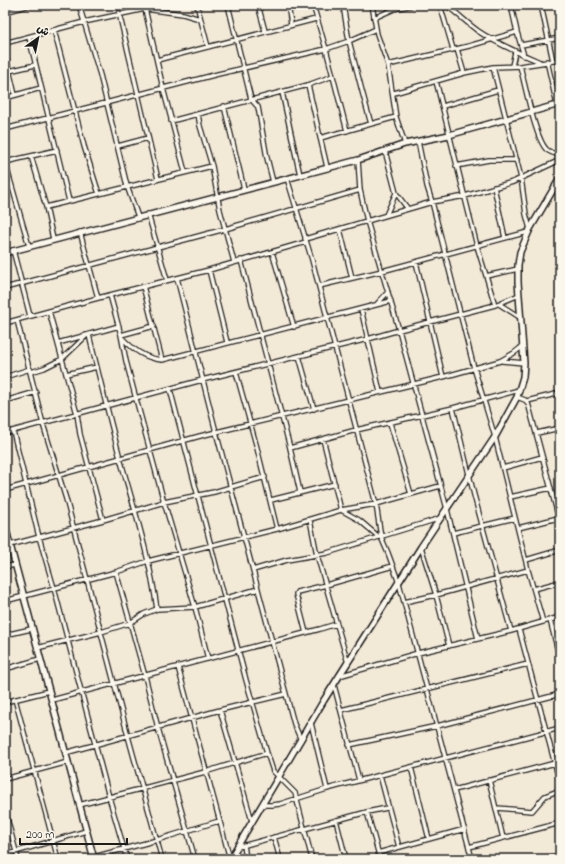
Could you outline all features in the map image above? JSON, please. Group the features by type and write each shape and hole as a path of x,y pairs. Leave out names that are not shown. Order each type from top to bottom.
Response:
{"street":[{"path":"5,12 30,5"},
{"path":"79,5 107,104 127,186 138,217"},
{"path":"197,5 208,47"},
{"path":"228,5 251,99 258,107 266,158 273,182"},
{"path":"258,5 265,31"},
{"path":"288,5 292,24"},
{"path":"313,5 326,49 346,131"},
{"path":"343,5 350,41 371,124"},
{"path":"372,5 376,29 388,64 394,93 396,117 405,144"},
{"path":"374,18 402,6 412,5"},
{"path":"440,5 464,73"},
{"path":"446,5 478,31 492,40 515,52 540,62"},
{"path":"511,5 524,56"},
{"path":"541,5 553,61"},
{"path":"5,43 30,38 84,22 145,9 183,14 200,19"},
{"path":"145,9 171,121 185,172"},
{"path":"119,14 158,179"},
{"path":"157,60 316,19"},
{"path":"5,130 49,119 75,110 107,104 163,88 326,49 350,41 376,29"},
{"path":"54,30 86,153 99,194"},
{"path":"388,64 492,40 517,32"},
{"path":"30,38 35,65 69,201"},
{"path":"521,45 560,38"},
{"path":"512,66 515,52"},
{"path":"5,53 15,95"},
{"path":"394,93 493,66 520,66 560,60"},
{"path":"547,61 560,111"},
{"path":"9,71 35,65"},
{"path":"493,66 524,189 529,230"},
{"path":"520,66 538,134 544,147 548,151 560,155"},
{"path":"171,121 308,85 333,76"},
{"path":"436,81 476,246 495,305"},
{"path":"308,85 327,167"},
{"path":"5,98 41,88"},
{"path":"443,106 498,90"},
{"path":"282,92 300,175"},
{"path":"5,253 53,239 358,160 405,144 449,135 559,105"},
{"path":"224,106 244,189"},
{"path":"198,114 212,166 224,229 234,262"},
{"path":"320,138 396,117"},
{"path":"118,146 148,138"},
{"path":"418,141 426,180 474,368 495,437 528,570 543,622"},
{"path":"29,246 5,162 57,150"},
{"path":"385,151 396,193 408,209"},
{"path":"31,156 46,207 53,239"},
{"path":"358,160 360,190 367,222 422,415 447,509 478,639"},
{"path":"456,166 489,160 517,160"},
{"path":"5,323 209,270 432,202 465,196 521,178 560,160"},
{"path":"46,207 212,166"},
{"path":"287,178 319,286 326,318 376,504 380,537 399,583 472,859"},
{"path":"230,859 339,676 421,547 495,437 517,397 523,377 524,363 518,269 520,252 529,230 560,178"},
{"path":"494,187 505,238"},
{"path":"5,288 224,229 360,190"},
{"path":"386,216 396,193"},
{"path":"148,214 167,280"},
{"path":"340,229 352,278"},
{"path":"319,286 446,255 529,230"},
{"path":"80,232 98,298"},
{"path":"13,250 30,316"},
{"path":"272,252 294,327"},
{"path":"241,260 300,492"},
{"path":"416,262 443,377"},
{"path":"486,276 518,269"},
{"path":"209,270 227,342"},
{"path":"177,278 202,380 244,538 294,724 301,740"},
{"path":"143,286 162,360"},
{"path":"376,305 388,292"},
{"path":"110,295 122,336 126,361 136,399 195,607 208,659"},
{"path":"5,433 136,399 202,380 268,365 368,339 499,304 519,296"},
{"path":"122,336 141,354 152,359 162,360 195,350 294,327 391,302"},
{"path":"499,304 521,318"},
{"path":"361,309 380,392"},
{"path":"49,311 77,414 88,466 103,520"},
{"path":"17,320 43,424 59,475 162,859"},
{"path":"58,344 119,326"},
{"path":"122,336 154,326"},
{"path":"5,377 49,366 62,359 88,335"},
{"path":"88,335 120,459 135,510 154,586 157,609"},
{"path":"5,490 216,432 443,377 500,360 524,346"},
{"path":"299,356 314,409"},
{"path":"500,360 524,363"},
{"path":"66,374 97,367"},
{"path":"236,372 265,476 277,529"},
{"path":"170,389 252,703 267,753 271,766 278,777 290,787 297,798 312,859"},
{"path":"290,448 323,438 453,408 520,390"},
{"path":"5,400 36,392"},
{"path":"517,397 527,401 560,393"},
{"path":"527,401 551,488 558,507 558,518 560,523"},
{"path":"453,408 511,631"},
{"path":"390,423 411,494"},
{"path":"537,433 560,428"},
{"path":"14,431 39,537 127,859"},
{"path":"323,438 341,510 359,520 380,537"},
{"path":"503,468 542,457"},
{"path":"10,545 164,502 231,487 265,476"},
{"path":"271,500 335,484"},
{"path":"5,601 87,580 211,545 244,538 341,510 376,504 440,486"},
{"path":"510,497 551,488"},
{"path":"253,570 287,560 317,555 380,537 441,517"},
{"path":"453,533 515,518"},
{"path":"518,528 558,518"},
{"path":"310,520 317,555 348,663"},
{"path":"5,526 31,628 52,700 94,858 188,832 219,821"},
{"path":"421,547 436,595 449,646"},
{"path":"526,560 560,550"},
{"path":"5,567 15,565"},
{"path":"306,633 296,594 297,592 393,566"},
{"path":"404,602 436,595 528,570"},
{"path":"116,572 195,859"},
{"path":"534,589 560,582"},
{"path":"37,648 130,623 144,614 157,609 195,607 258,589"},
{"path":"339,676 418,653 519,629 560,617"},
{"path":"550,620 560,659"},
{"path":"52,700 336,624"},
{"path":"5,635 31,628"},
{"path":"519,629 560,783"},
{"path":"5,669 40,659"},
{"path":"341,710 528,664"},
{"path":"178,667 205,772 230,859"},
{"path":"334,685 359,780"},
{"path":"5,702 49,691"},
{"path":"65,753 220,710 286,694"},
{"path":"349,745 437,726 560,694"},
{"path":"15,699 58,859"},
{"path":"220,710 234,763 252,821"},
{"path":"311,723 327,789"},
{"path":"262,805 272,805 359,780 560,728"},
{"path":"79,805 173,781 267,753"},
{"path":"5,779 68,762"},
{"path":"454,790 555,763"},
{"path":"411,767 429,839"},
{"path":"380,775 387,808 399,848"},
{"path":"489,780 504,838"},
{"path":"497,808 532,811 545,796 560,790"},
{"path":"236,847 387,808"},
{"path":"5,811 18,859"},
{"path":"367,812 380,859"},
{"path":"336,820 346,859"},
{"path":"469,847 560,823"},
{"path":"378,853 465,829"},
{"path":"5,855 86,831"},
{"path":"274,837 280,859"},
{"path":"244,845 246,859"},
{"path":"547,859 560,856"}]}
